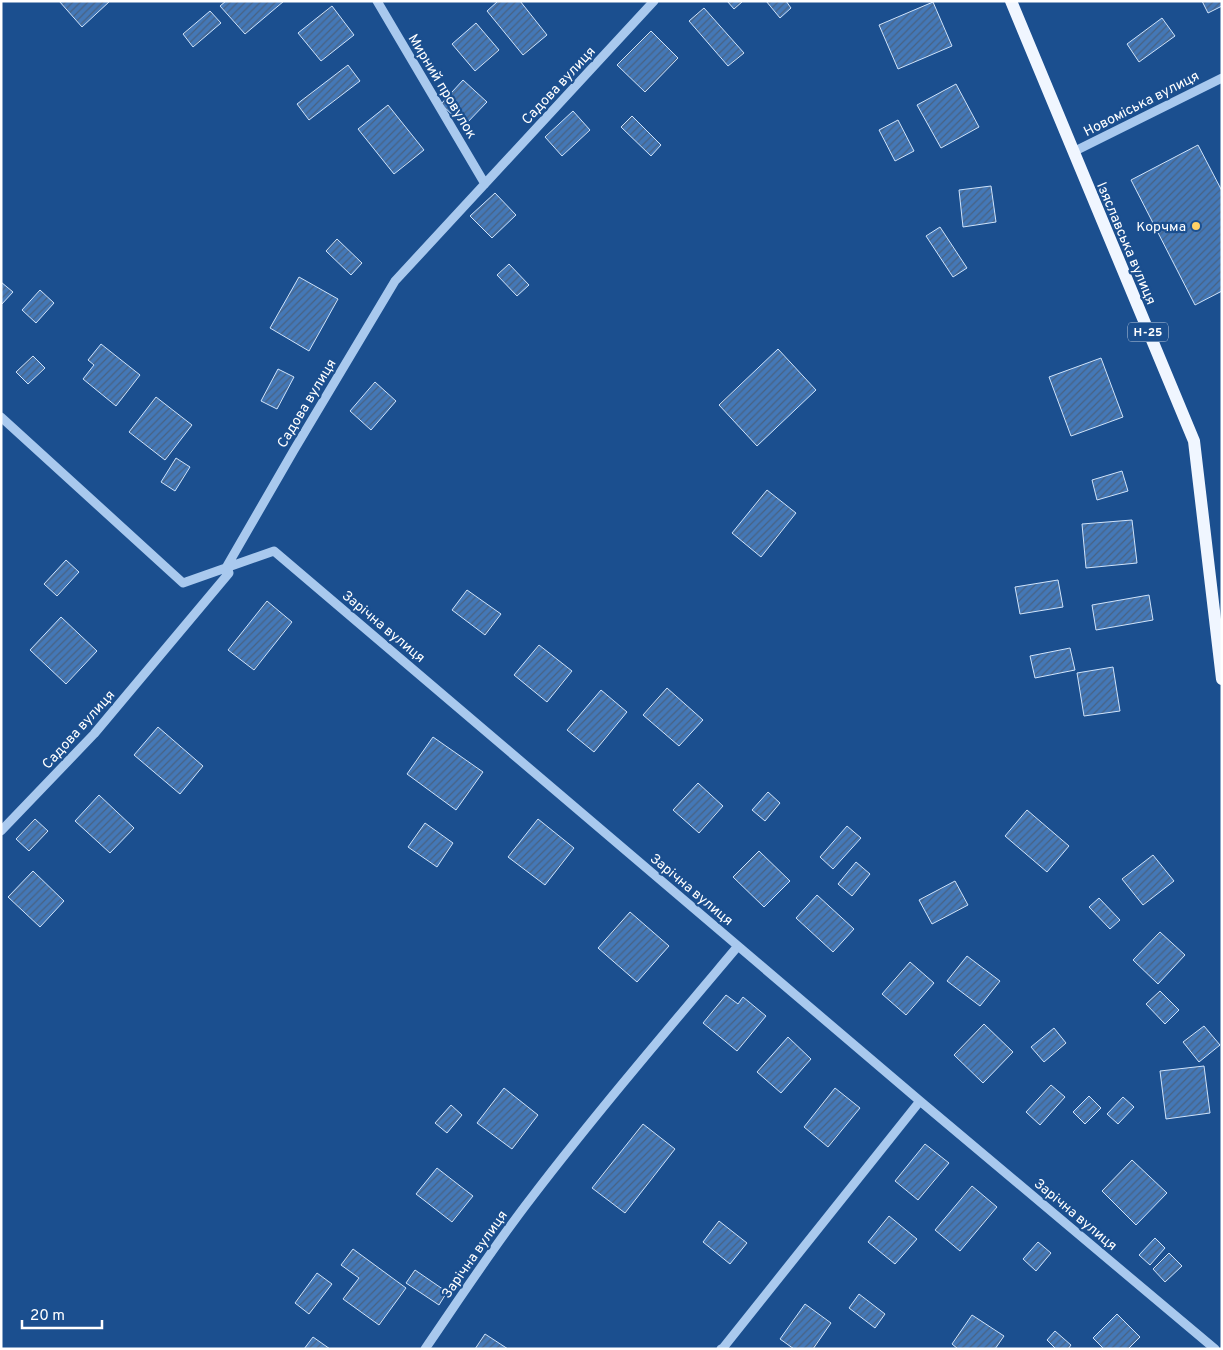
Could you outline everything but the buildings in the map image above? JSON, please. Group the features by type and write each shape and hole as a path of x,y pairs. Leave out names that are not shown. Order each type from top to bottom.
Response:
{"main road":[{"name":"Ізяславська вулиця","path":"1011,1 1194,441 1222,679"}],"street":[{"name":"Мирний провулок","path":"377,1 485,184"},
{"name":"Садова вулиця","path":"1,831 94,734 229,573 227,566 395,281 654,1"},
{"name":"Новоміська вулиця","path":"1073,152 1222,78"},
{"name":"Зарічна вулиця","path":"1,416 182,583 274,551 920,1101 1215,1349"},
{"name":"Зарічна вулиця","path":"425,1349 531,1198 633,1071 738,946"},
{"path":"721,1349 920,1101"}],"place":[{"name":"Корчма","path":"1196,226"}]}
